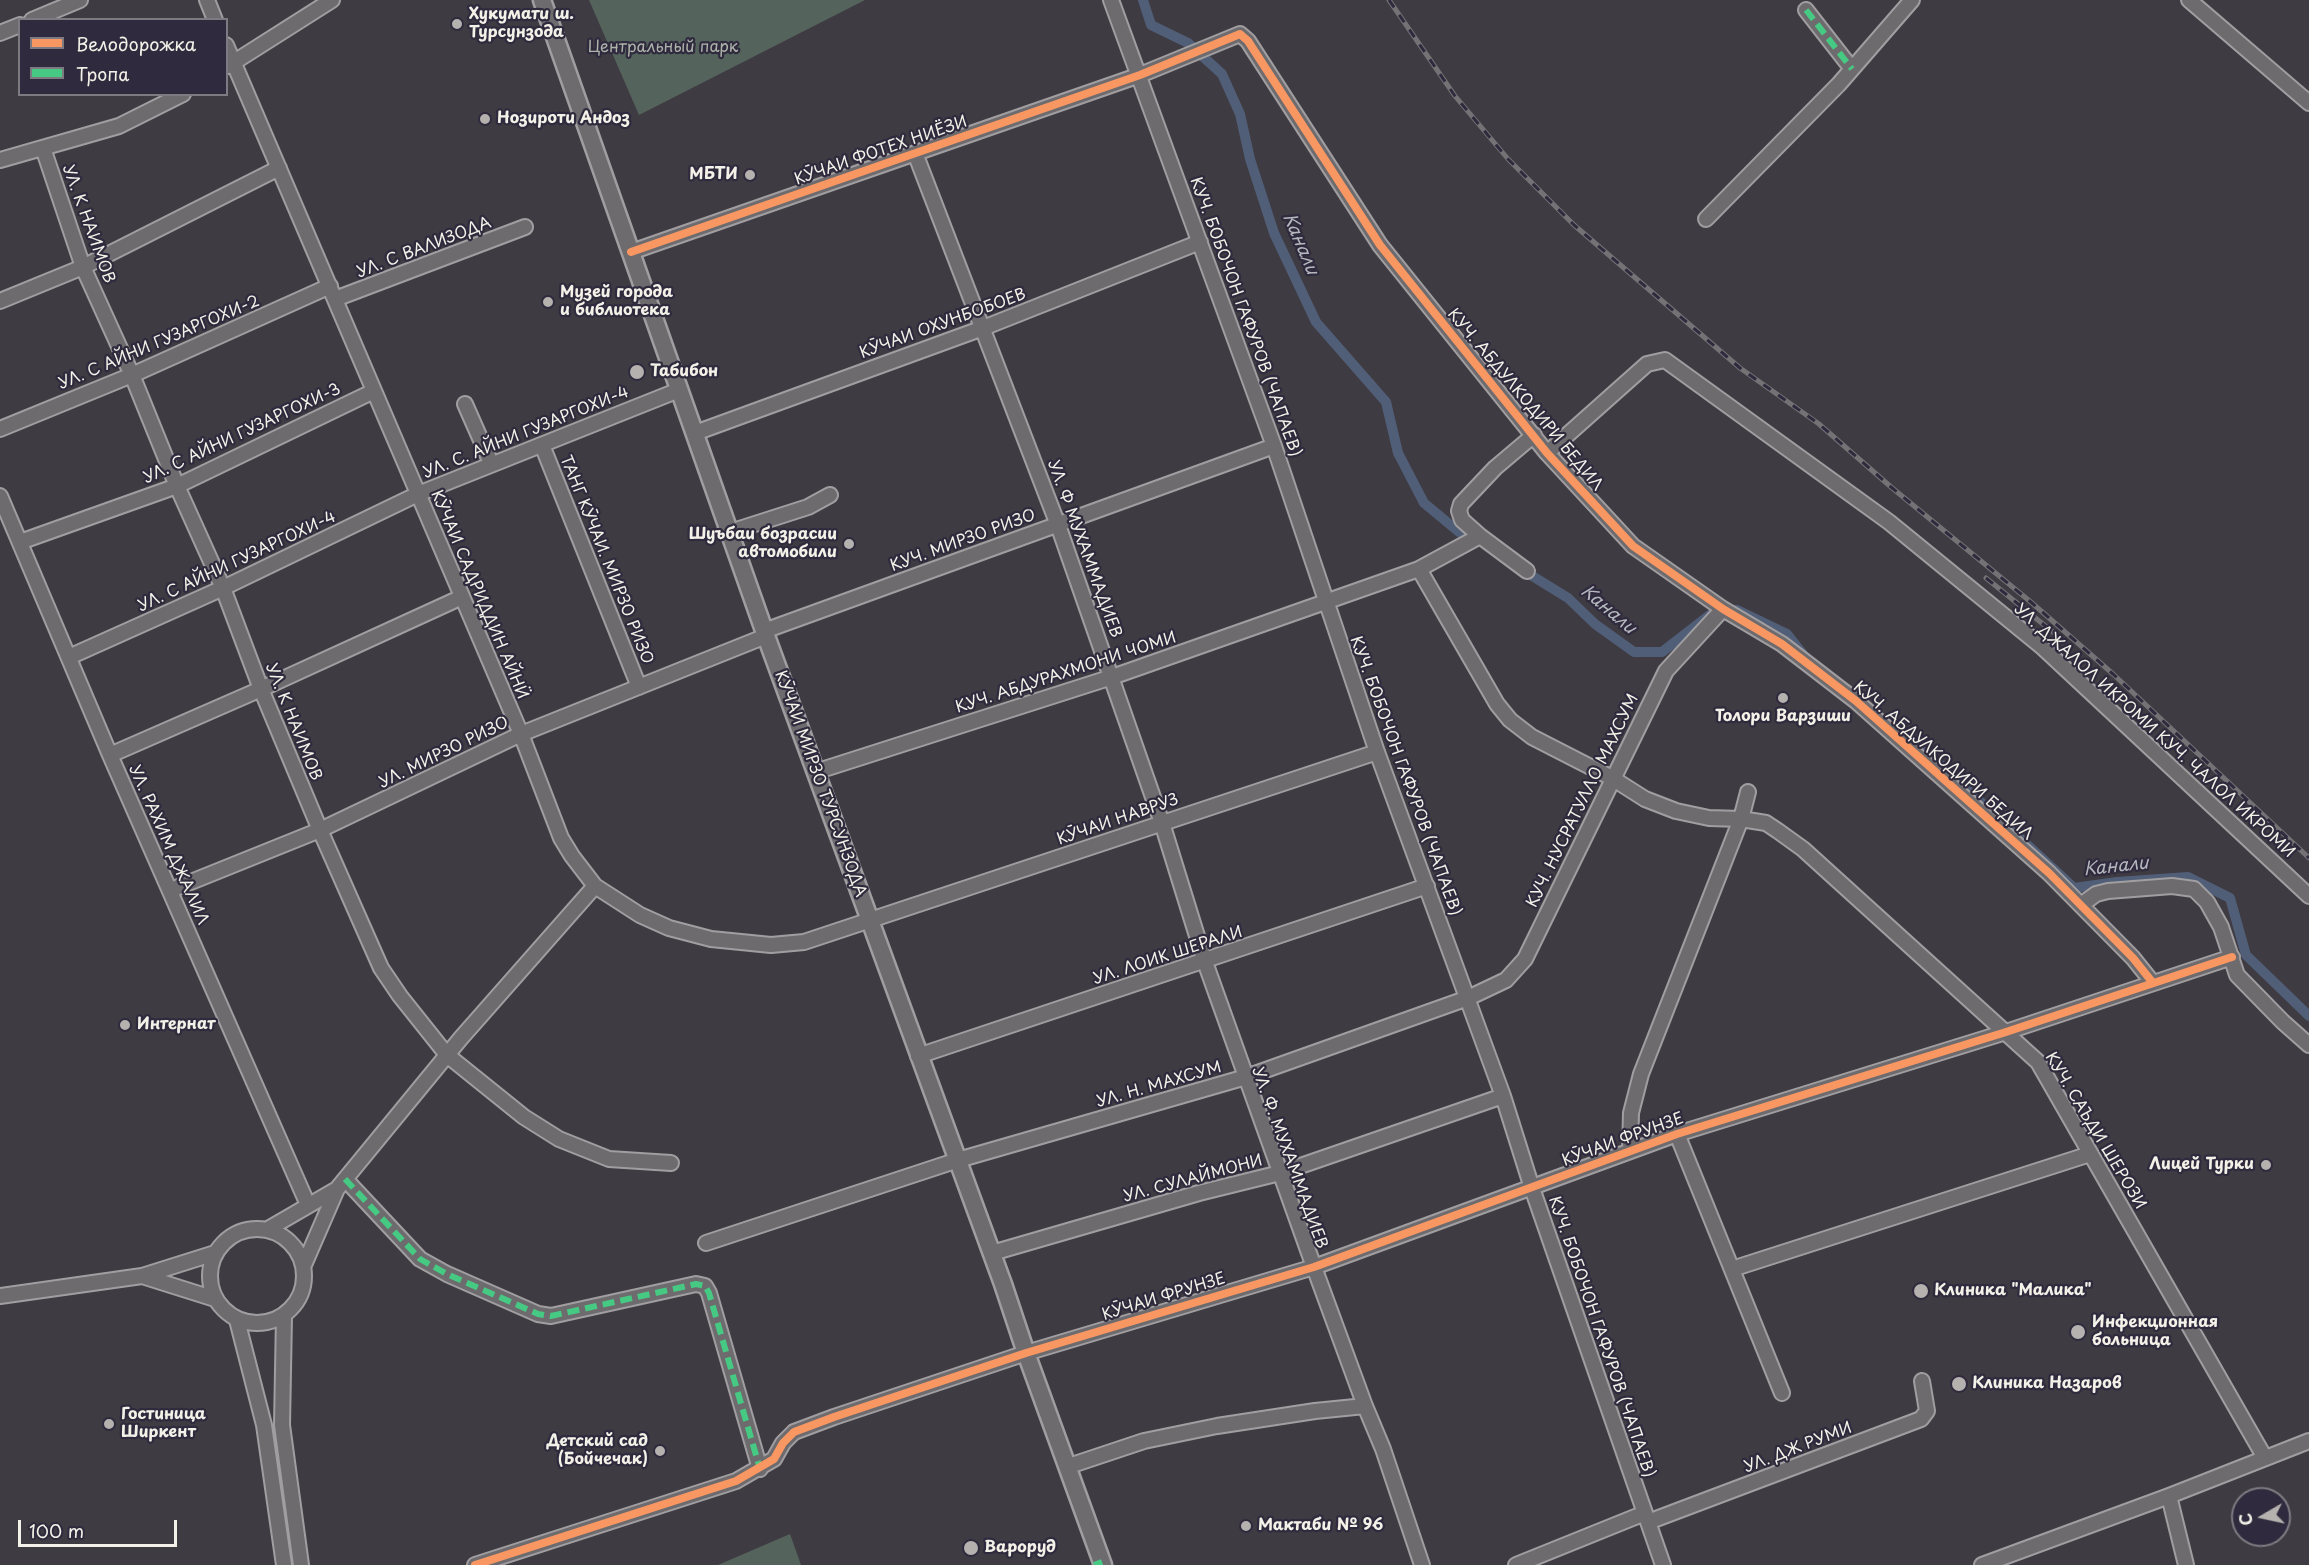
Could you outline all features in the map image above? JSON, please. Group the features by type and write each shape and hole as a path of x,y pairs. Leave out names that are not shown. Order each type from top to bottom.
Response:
{"main road":[{"name":"КӮЧАИ МИРЗО ТУРСУНЗОДА","path":"542,0 765,633 992,1253 1103,1565"}],"street":[{"path":"37,18 80,0"},
{"path":"207,0 214,18"},
{"path":"230,64 332,0"},
{"name":"КУЧ. БОБОЧОН ГАФУРОВ (ЧАПАЕВ)","path":"1111,0 1274,446 1377,752 1503,1096 1532,1188 1663,1565"},
{"path":"1706,219 1852,69 1912,0"},
{"path":"2189,0 2309,103"},
{"path":"1806,10 1852,69"},
{"path":"0,33 18,26"},
{"name":"КУЧ. АБДУЛКОДИРИ БЕДИЛ","path":"1140,75 1240,34 1248,41 1368,230 1547,453 1633,546 1723,609 1782,644 1856,701 2049,873 2133,958 2153,983"},
{"name":"КӮЧАИ САДРИДДИН АЙНӢ","path":"230,64 279,168 333,293 520,734 561,838 572,856 595,886 640,915 669,928 711,939 771,945 804,942 870,921"},
{"name":"КӮЧАИ ФОТЕХ НИЁЗИ","path":"631,252 1140,75"},
{"path":"0,160 119,126 179,96"},
{"name":"УЛ. К НАИМОВ","path":"43,148 83,267 223,588 261,689 381,968 447,1055 524,1117 559,1139 609,1160 671,1163"},
{"name":"УЛ. Ф МУХАММАДИЕВ","path":"915,153 1058,525 1113,677 1205,962"},
{"path":"0,301 83,267 279,168"},
{"name":"УЛ. С ВАЛИЗОДА","path":"333,293 525,227"},
{"name":"КӮЧАИ ОХУНБОБОЕВ","path":"695,433 983,328 1200,242"},
{"name":"УЛ. С АЙНИ ГУЗАРГОХИ-2","path":"0,429 333,293"},
{"name":"УЛ. ДЖАЛОЛ ИКРОМИ КУЧ. ЧАЛОЛ ИКРОМИ","path":"1547,453 1647,364 1665,360 1889,522 2041,646 2309,896"},
{"name":"УЛ. С. АЙНИ ГУЗАРГОХИ-4","path":"418,494 679,390"},
{"name":"УЛ. С АЙНИ ГУЗАРГОХИ-3","path":"20,542 177,486 374,391"},
{"path":"465,404 491,463"},
{"path":"1527,571 1462,520 1460,511 1461,504 1495,468 1533,435"},
{"name":"ТАНГ КӮЧАИ. МИРЗО РИЗО","path":"542,445 639,687"},
{"name":"КУЧ. МИРЗО РИЗО","path":"765,633 1274,446"},
{"name":"УЛ. С АЙНИ ГУЗАРГОХИ-4","path":"69,657 223,588 418,494"},
{"path":"730,532 808,507 830,495"},
{"name":"УЛ. РАХИМ ДЖАЛИЛ","path":"0,496 110,755 308,1205"},
{"name":"КУЧ. АБДУРАХМОНИ ЧОМИ","path":"815,772 1113,677 1419,569 1480,536"},
{"name":"КУЧ. САЪДИ ШЕРОЗИ","path":"1419,569 1497,704 1510,720 1532,737 1612,778 1645,799 1676,811 1709,818 1741,819 1766,823 1803,849 2037,1062 2265,1458"},
{"path":"110,755 462,597"},
{"name":"КУЧ. НУСРАТУЛЛО МАХСУМ","path":"1468,998 1506,980 1525,959 1666,671 1723,609"},
{"name":"УЛ. МИРЗО РИЗО","path":"171,890 320,830 520,734 639,687 765,633"},
{"name":"КӮЧАИ НАВРУЗ","path":"870,921 1377,752"},
{"path":"1630,1150 1631,1113 1641,1074 1741,819 1748,792"},
{"path":"237,1320 261,1324 284,1316 303,1291 304,1265 341,1184 447,1055 595,886"},
{"name":"УЛ. ЛОИК ШЕРАЛИ","path":"918,1056 1427,886"},
{"path":"2081,905 2096,894 2108,891 2172,886 2194,889 2212,910 2221,927 2237,975 2309,1045"},
{"name":"КӮЧАИ ФРУНЗЕ","path":"760,1469 774,1459 783,1443 794,1432 834,1416 1026,1353 1314,1266 1677,1134 2006,1032 2232,957"},
{"name":"УЛ. Ф. МУХАММАДИЕВ","path":"1205,962 1365,1406 1383,1449 1422,1565"},
{"name":"УЛ. Н. МАХСУМ","path":"706,1243 958,1160 1246,1077 1468,998"},
{"name":"УЛ. СУЛАЙМОНИ","path":"992,1253 1199,1193 1280,1173 1503,1096"},
{"path":"1677,1134 1782,1393"},
{"path":"1732,1269 2090,1154"},
{"path":"0,1296 142,1276 215,1253 238,1232 268,1230 341,1184"},
{"path":"341,1184 420,1259 447,1274 538,1314 551,1316 696,1284 705,1286 710,1293 760,1469 736,1481 476,1565"},
{"path":"268,1230 294,1245 304,1265"},
{"path":"215,1253 210,1276 215,1299"},
{"path":"142,1276 215,1299 237,1320 264,1425 284,1565"},
{"path":"284,1316 282,1425 301,1565"},
{"name":"УЛ. ДЖ РУМИ","path":"1516,1565 1921,1419 1927,1411 1922,1381"},
{"path":"1069,1466 1144,1441 1217,1426 1365,1406"},
{"path":"1982,1565 2309,1441"},
{"path":"2169,1496 2186,1565"}],"green space":[{"name":"Центральный парк","path":"589,0 865,0 639,115"},
{"path":"790,1534 801,1565 718,1565"}],"waterway":[{"name":"Канали","path":"1143,0 1151,25 1188,43 1222,74 1240,114 1250,159 1274,233 1316,322 1386,402 1398,453 1424,503 1459,532 1476,542"},
{"name":"Канали","path":"1521,569 1568,598 1595,624 1634,652 1662,652 1715,611 1737,610 1787,634 1806,658"},
{"name":"Канали","path":"1911,743 1933,758 2074,888 2117,882 2188,877 2230,898 2246,955 2309,1016"}],"railway":[{"path":"1389,0 1455,96 1508,159 1574,225 1740,368 1819,424 1891,487 2032,603 2113,674 2309,858"},
{"path":"1986,578 2054,633"}],"marked path":[{"path":"1806,10 1852,69"},
{"path":"345,1179 420,1259 447,1274 538,1314 551,1316 696,1284 705,1286 709,1293 760,1469"},
{"path":"1094,1565 1102,1562"}],"cycle path":[{"path":"631,252 1140,75 1240,34 1248,41 1380,245 1547,453 1633,546 1723,609 1782,644 1856,701 2049,873 2133,958 2153,983"},
{"path":"475,1565 736,1481 774,1459 783,1443 794,1432 834,1417 1026,1353 1314,1267 1677,1134 2006,1032 2232,957"}],"place":[{"name":"Хукумати ш. Турсунзода","path":"457,24"},
{"name":"Нозироти Андоз","path":"485,119"},
{"name":"МБТИ","path":"750,175"},
{"name":"Музей города и библиотека","path":"548,302"},
{"name":"Табибон","path":"637,372"},
{"name":"Шуъбаи бозрасии автомобили","path":"849,544"},
{"name":"Толори Варзиши","path":"1783,698"},
{"name":"Интернат","path":"125,1025"},
{"name":"Лицей Турки","path":"2266,1165"},
{"name":"Клиника \"Малика\"","path":"1921,1291"},
{"name":"Инфекционная больница","path":"2078,1332"},
{"name":"Клиника Назаров","path":"1959,1384"},
{"name":"Гостиница Ширкент","path":"109,1424"},
{"name":"Детский сад (Бойчечак)","path":"660,1451"},
{"name":"Мактаби № 96","path":"1246,1526"},
{"name":"Вароруд","path":"971,1548"}]}
